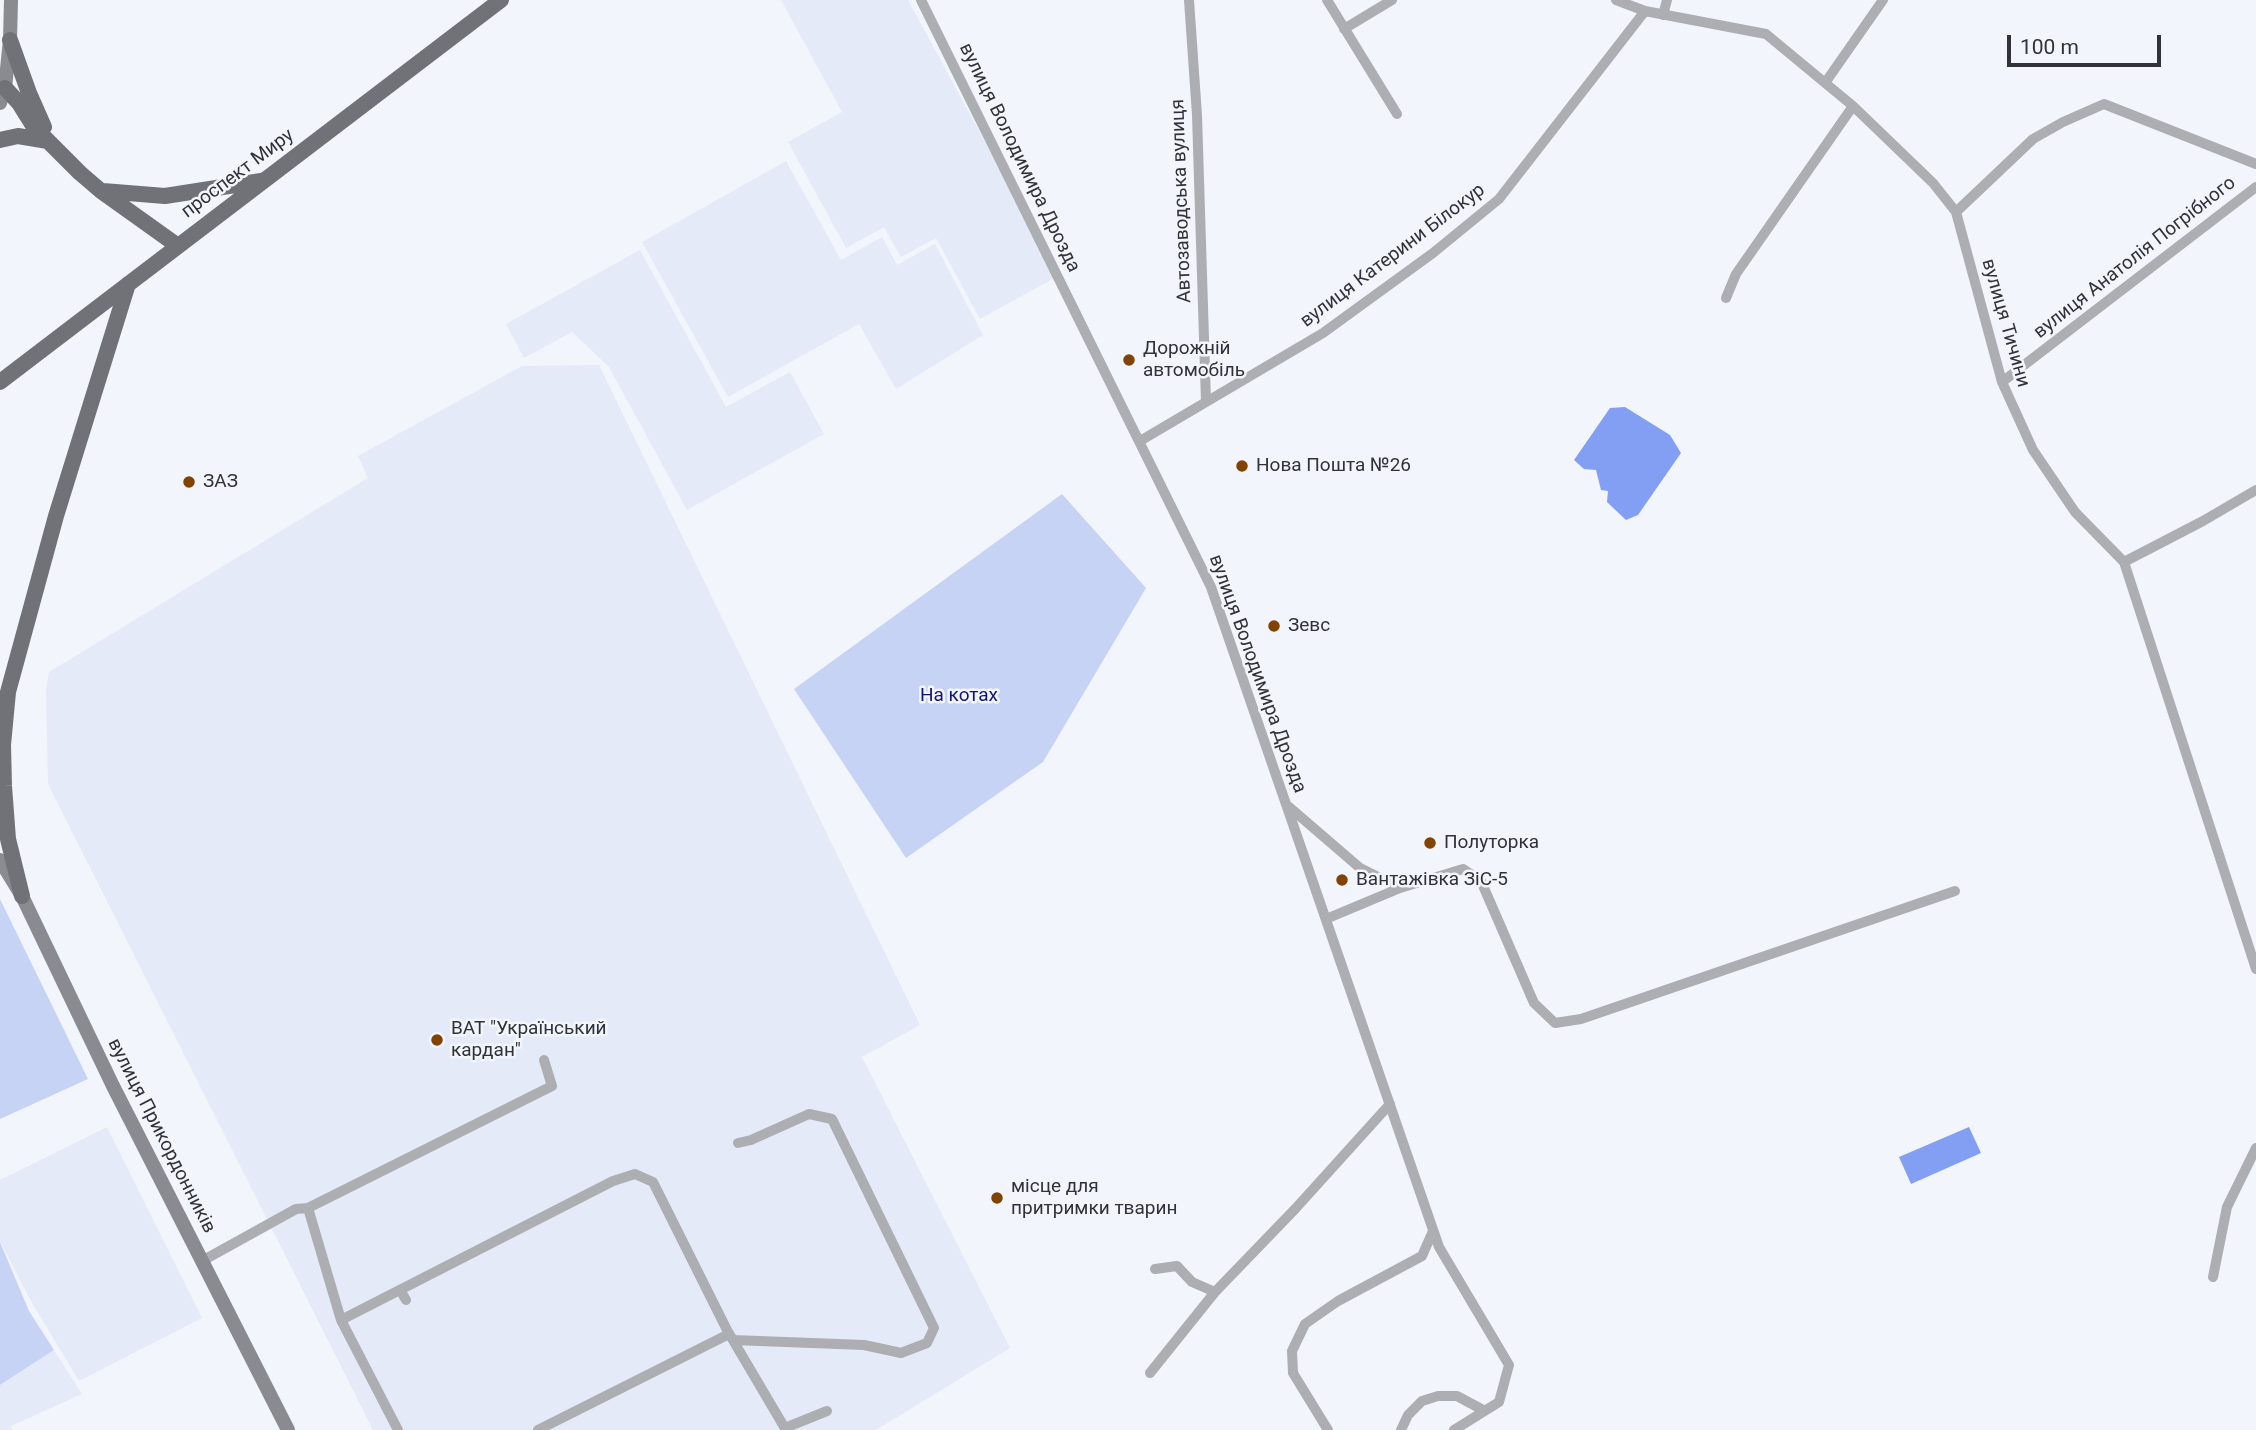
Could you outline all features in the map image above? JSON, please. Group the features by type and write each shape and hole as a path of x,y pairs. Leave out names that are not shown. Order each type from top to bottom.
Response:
{"main road":[{"name":"проспект Миру","path":"0,382 501,0"},
{"path":"10,40 29,93 51,142"},
{"path":"2,95 19,103 34,127 80,173 178,246"},
{"path":"0,140 18,136 51,142"},
{"path":"101,191 165,196 264,181"},
{"path":"23,896 8,839 4,786 3,746 8,692 56,516 128,284"}],"street":[{"path":"2,95 10,40 11,0"},
{"name":"вулиця Володимира Дрозда","path":"921,0 1211,587 1433,1231 1447,1260 1509,1365 1499,1402 1454,1430"},
{"name":"Автозаводська вулиця","path":"1189,0 1197,115 1206,402"},
{"path":"1327,0 1397,114"},
{"path":"1345,29 1392,0"},
{"name":"вулиця Тичини","path":"1616,0 1645,11 1766,34 1853,106 1933,183 1956,212 2002,382 2033,450 2075,512 2124,562 2251,941 2256,969"},
{"path":"1663,15 1667,0"},
{"path":"1825,83 1883,0"},
{"name":"вулиця Катерини Білокур","path":"1140,441 1323,333 1433,253 1499,199 1645,11"},
{"path":"1956,212 2034,139 2063,122 2104,104 2256,164"},
{"path":"1727,298 1736,274 1853,106"},
{"name":"вулиця Анатолія Погрібного","path":"2002,382 2256,187"},
{"path":"2124,562 2256,490"},
{"path":"1286,805 1360,868 1399,888"},
{"name":"вулиця Прикордонників","path":"0,860 23,896 113,1086 288,1430"},
{"path":"1326,919 1399,888 1463,869 1481,881 1534,1003 1555,1023 1581,1019 1955,891"},
{"path":"202,1261 296,1209 309,1208 552,1086 544,1059"},
{"path":"1150,1373 1215,1292 1390,1104"},
{"path":"538,1430 731,1337 864,1345 901,1353 927,1343 934,1328 832,1119 808,1114 751,1140 738,1143"},
{"path":"2213,1277 2227,1207 2256,1148"},
{"path":"341,1320 613,1181 635,1174 653,1182 731,1337 785,1429 827,1411"},
{"path":"309,1208 341,1320 397,1430"},
{"path":"1422,1256 1433,1231"},
{"path":"1328,1430 1293,1373 1292,1350 1305,1324 1338,1301 1422,1256 1447,1260"},
{"path":"1155,1269 1177,1266 1192,1282 1215,1292"},
{"path":"400,1290 406,1300"},
{"path":"1401,1430 1408,1415 1422,1401 1438,1396 1457,1396 1485,1411"}],"shaded area":[{"path":"781,0 908,0 1058,276 980,319 936,238 901,257 884,227 846,248 788,142 842,112"},
{"path":"786,161 841,260 882,237 897,265 935,244 983,335 896,389 859,324 728,397 642,242"},
{"path":"640,250 726,407 790,372 824,434 687,510 609,367 572,332 524,358 506,324"},
{"path":"599,365 920,1025 862,1057 1010,1348 876,1430 373,1430 48,784 46,690 49,672 368,478 358,456 522,366"},
{"path":"107,1127 202,1318 79,1381 31,1301 0,1241 0,1180"},
{"path":"54,1350 82,1394 11,1426 12,1430 0,1430 0,1385"}],"green space":[{"name":"На котах","path":"1062,494 1146,588 1043,762 906,858 794,689"},
{"path":"0,899 88,1079 0,1119"},
{"path":"0,1242 29,1311 54,1350 0,1385"}],"water":[{"path":"1625,407 1670,435 1681,453 1638,515 1626,520 1607,502 1608,491 1601,490 1596,470 1584,469 1574,460 1610,408"},
{"path":"1969,1127 1981,1153 1911,1184 1899,1157"}],"place":[{"name":"Дорожній автомобіль","path":"1129,360"},
{"name":"Нова Пошта №26","path":"1242,466"},
{"name":"ЗАЗ","path":"189,482"},
{"name":"Зевс","path":"1274,626"},
{"name":"Полуторка","path":"1430,843"},
{"name":"Вантажівка ЗіС-5","path":"1342,880"},
{"name":"ВАТ \"Український кардан\"","path":"437,1040"},
{"name":"місце для притримки тварин","path":"997,1198"}]}
